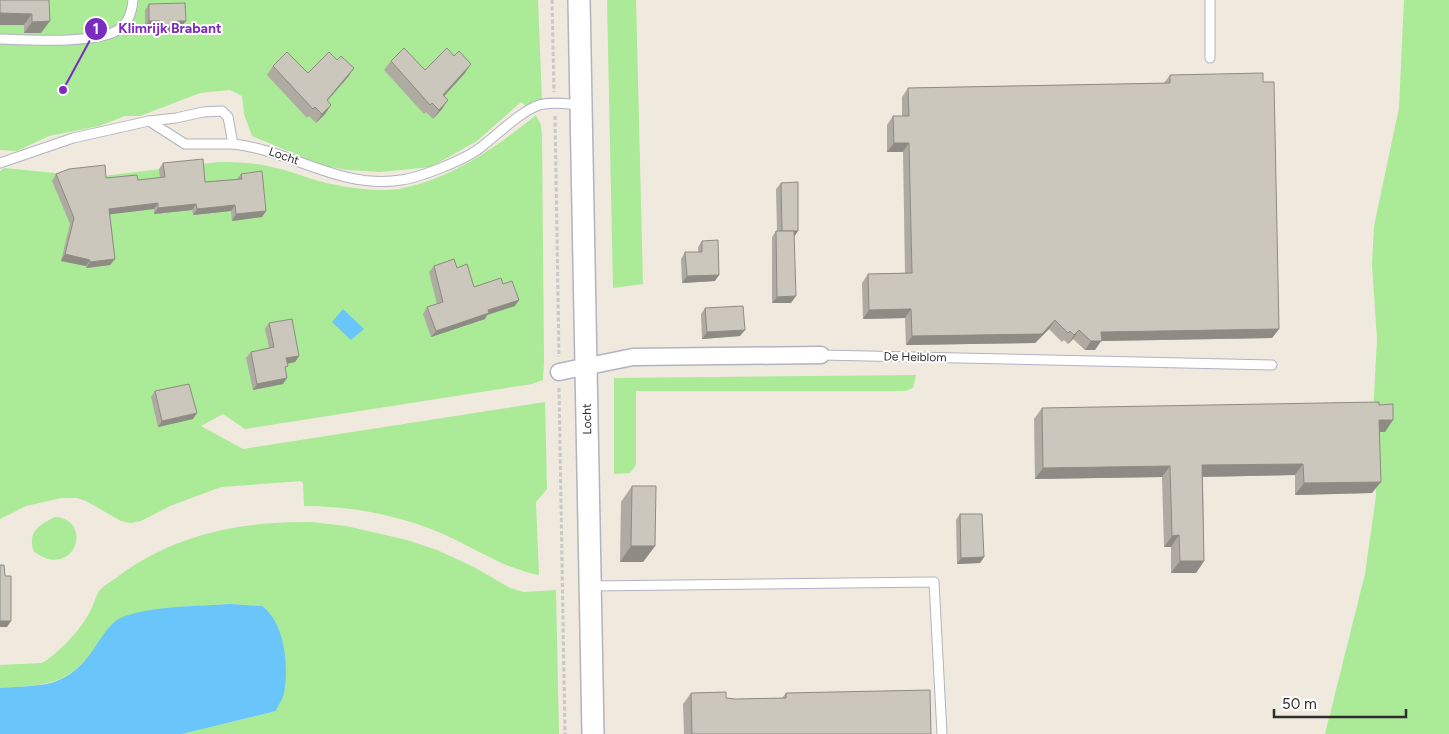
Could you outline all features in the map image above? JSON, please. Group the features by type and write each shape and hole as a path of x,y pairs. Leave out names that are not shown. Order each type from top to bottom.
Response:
{"street":[{"name":"Locht","path":"579,0 593,734"},
{"name":"De Heiblom","path":"559,372 633,358 821,356"}],"lane":[{"path":"0,40 104,36 125,24 132,10 133,0"},
{"path":"1210,0 1210,58"},
{"name":"Locht","path":"148,121 185,144 233,144 256,147 356,181 401,180 445,166 480,149 506,126 539,105 581,105"},
{"path":"0,163 73,138 148,121 176,118 203,112 222,111 228,117 233,144"},
{"name":"De Heiblom","path":"821,356 1272,365"},
{"path":"590,586 934,582 942,734"}],"green space":[{"path":"0,0 538,0 542,101 530,109 521,102 477,141 431,167 380,172 324,166 252,136 244,114 242,96 230,90 200,93 140,116 125,116 99,126 49,136 17,151 0,150"},
{"path":"607,0 636,0 643,284 613,288"},
{"path":"1404,0 1449,0 1449,734 1325,734 1365,574 1376,496 1373,414 1377,339 1372,265 1374,226 1399,108"},
{"path":"536,115 541,125 542,137 543,380 532,384 245,429 223,414 201,426 243,449 545,402 547,489 536,502 539,575 514,568 441,533 408,521 357,510 304,506 303,483 301,481 221,487 170,506 141,521 131,523 121,521 86,501 77,498 61,498 26,506 0,519 0,171 4,168 95,177 219,162 259,165 279,169 339,186 387,190 422,183 457,169 490,149"},
{"path":"916,375 913,388 905,391 636,391 636,465 630,473 614,474 614,378"},
{"path":"55,517 66,520 73,525 76,541 73,549 67,556 59,559 48,559 34,552 32,539 39,526"},
{"path":"286,522 311,522 346,526 407,540 437,550 474,567 510,588 523,592 556,590 559,734 182,734 276,711 262,606 230,604 180,607 84,661 66,676 46,684 0,688 0,665 42,663 47,660 76,632 90,612 101,589 142,561 164,549 211,533 236,528"}],"water":[{"path":"343,309 364,329 351,340 332,322"},
{"path":"230,604 262,606 276,623 284,646 286,670 283,695 276,711 182,734 0,734 0,688 40,685 61,679 81,665 106,631 117,620 127,615 155,609"}],"building":[{"path":"0,0 49,0 50,21 32,22 32,14 0,13"},
{"path":"185,3 186,21 177,21 177,26 160,27 160,21 149,21 149,4"},
{"path":"404,48 425,70 447,48 454,56 459,51 471,64 443,95 448,100 439,110 432,103 430,105 391,61"},
{"path":"287,52 308,73 329,52 337,60 341,56 354,68 327,100 331,105 322,114 315,107 313,109 273,66"},
{"path":"1263,73 1263,82 1274,82 1279,329 1101,332 1102,341 1091,341 1079,330 1074,335 1070,331 1068,333 1055,320 1042,334 912,336 911,309 869,310 868,274 912,273 909,143 894,143 893,116 909,116 908,88 1170,83 1170,75"},
{"path":"203,159 205,182 242,179 241,174 262,171 266,211 236,214 235,205 197,209 196,204 158,208 158,203 109,209 115,259 90,262 90,260 65,254 74,218 56,174 69,169 105,165 106,178 137,175 138,180 165,177 163,163"},
{"path":"798,182 798,231 782,231 781,183"},
{"path":"776,231 794,231 796,296 777,297"},
{"path":"718,240 719,275 687,276 685,252 702,252 702,241"},
{"path":"454,259 457,268 467,264 474,287 501,278 503,284 512,281 519,300 488,310 489,313 436,331 427,307 443,302 434,266"},
{"path":"743,306 745,330 707,332 705,308"},
{"path":"292,319 299,356 286,358 288,366 285,367 287,378 257,384 251,352 274,347 269,323"},
{"path":"189,384 197,413 162,421 155,391"},
{"path":"1379,402 1379,405 1393,404 1393,420 1379,420 1381,482 1304,483 1303,464 1202,465 1204,561 1180,561 1179,535 1172,536 1170,466 1043,468 1042,408"},
{"path":"632,486 656,486 655,546 631,546"},
{"path":"960,514 982,514 984,557 961,558"},
{"path":"0,565 4,565 5,576 11,576 11,621 0,621"},
{"path":"930,690 931,734 692,734 691,693 726,692 726,698 735,699 786,698 786,693"}],"place":[{"name":"Klimrijk Brabant","path":"63,90"}]}
